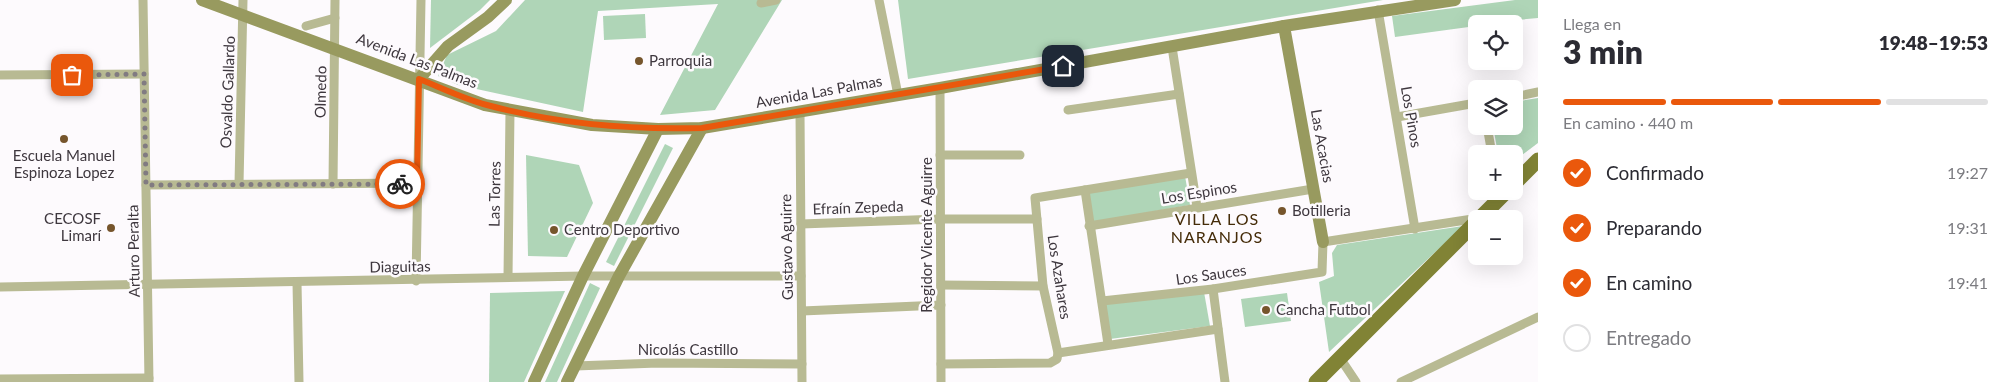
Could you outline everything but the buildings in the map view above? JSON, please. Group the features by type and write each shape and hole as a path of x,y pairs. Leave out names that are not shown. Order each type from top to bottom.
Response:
{"main road":[{"path":"1523,175 1538,160"},
{"path":"1489,210 1498,200"},
{"path":"1316,382 1468,231"}],"street":[{"name":"Arturo Peralta","path":"143,0 149,380"},
{"name":"Avenida Las Palmas","path":"202,0 485,104 510,111 592,125 658,129 702,128 940,88 1378,10 1455,0"},
{"name":"Osvaldo Gallardo","path":"239,184 244,0"},
{"name":"Olmedo","path":"333,184 336,48 335,0"},
{"path":"416,280 421,0"},
{"path":"419,79 448,46 488,17 506,0"},
{"path":"761,3 776,0"},
{"path":"879,0 898,95"},
{"name":"Los Pinos","path":"1378,10 1415,229"},
{"path":"306,26 335,18"},
{"name":"Las Acacias","path":"1284,26 1323,242 1322,272"},
{"path":"1172,47 1197,207"},
{"path":"0,75 144,74"},
{"name":"Regidor Vicente Aguirre","path":"940,88 941,382"},
{"path":"1523,95 1538,92"},
{"path":"1068,110 1179,94"},
{"path":"1397,117 1468,104"},
{"name":"Las Torres","path":"508,277 510,111"},
{"name":"Gustavo Aguirre","path":"800,112 802,382"},
{"path":"568,382 620,276 702,128"},
{"path":"534,382 582,276 658,129"},
{"path":"940,155 1020,155"},
{"name":"Los Espinos","path":"1035,198 1191,173"},
{"path":"146,185 417,183"},
{"name":"Los Espinos","path":"1089,226 1313,189"},
{"path":"1085,190 1108,344"},
{"name":"Los Azahares","path":"1035,198 1043,286 1058,356"},
{"name":"Efraín Zepeda","path":"801,224 940,219 1037,220"},
{"path":"1323,242 1468,222"},
{"name":"Los Sauces","path":"1102,301 1213,289 1322,272"},
{"name":"Diaguitas","path":"0,287 297,283 508,277 801,276"},
{"path":"297,283 299,382"},
{"path":"941,285 1043,286"},
{"path":"1213,289 1225,382"},
{"path":"802,311 941,305"},
{"path":"1402,382 1538,317"},
{"path":"941,364 1050,363 1058,356 1108,344 1218,329"},
{"path":"1340,358 1356,382"},
{"name":"Nicolás Castillo","path":"575,366 658,362 802,364"},
{"path":"0,379 149,380"}],"green space":[{"path":"431,0 490,0 480,10 430,48"},
{"path":"525,0 782,0 715,110 660,115 718,4 598,11 583,112 458,85 438,76 447,55 496,31"},
{"path":"898,0 1383,0 908,79"},
{"path":"1515,0 1538,0 1538,18 1523,19 1523,15 1468,15 1468,27 1395,37 1392,16"},
{"path":"645,14 646,38 604,40 603,16"},
{"path":"1538,98 1538,143 1523,154 1523,145 1496,145 1495,135 1523,135 1523,100"},
{"path":"665,144 673,148 614,266 606,262"},
{"name":"Centro Deportivo","path":"526,155 579,165 593,203 567,257 528,256"},
{"path":"1185,176 1190,205 1093,222 1089,192"},
{"path":"1463,226 1329,352 1319,282 1334,276 1332,253 1337,245"},
{"path":"590,283 600,288 557,382 545,382"},
{"path":"565,291 524,382 489,382 490,293"},
{"path":"1204,292 1210,326 1110,339 1105,304"},
{"name":"Cancha Futbol","path":"1287,293 1291,321 1245,327 1241,299"}],"way so far":[{"path":"72,75 144,74 146,185 400,184"}],"place":[{"name":"Parroquia","path":"639,61"},
{"name":"Escuela Manuel Espinoza Lopez","path":"64,139"},
{"name":"Botilleria","path":"1282,211"},
{"name":"CECOSF Limarí","path":"111,228"},
{"name":"Centro Deportivo","path":"554,230"},
{"name":"Cancha Futbol","path":"1266,310"}],"district":[{"name":"VILLA LOS NARANJOS","path":"1217,228"}],"route":[{"path":"400,184 417,183 419,79 485,104 510,111 592,125 658,129 702,128 1063,66"}]}
